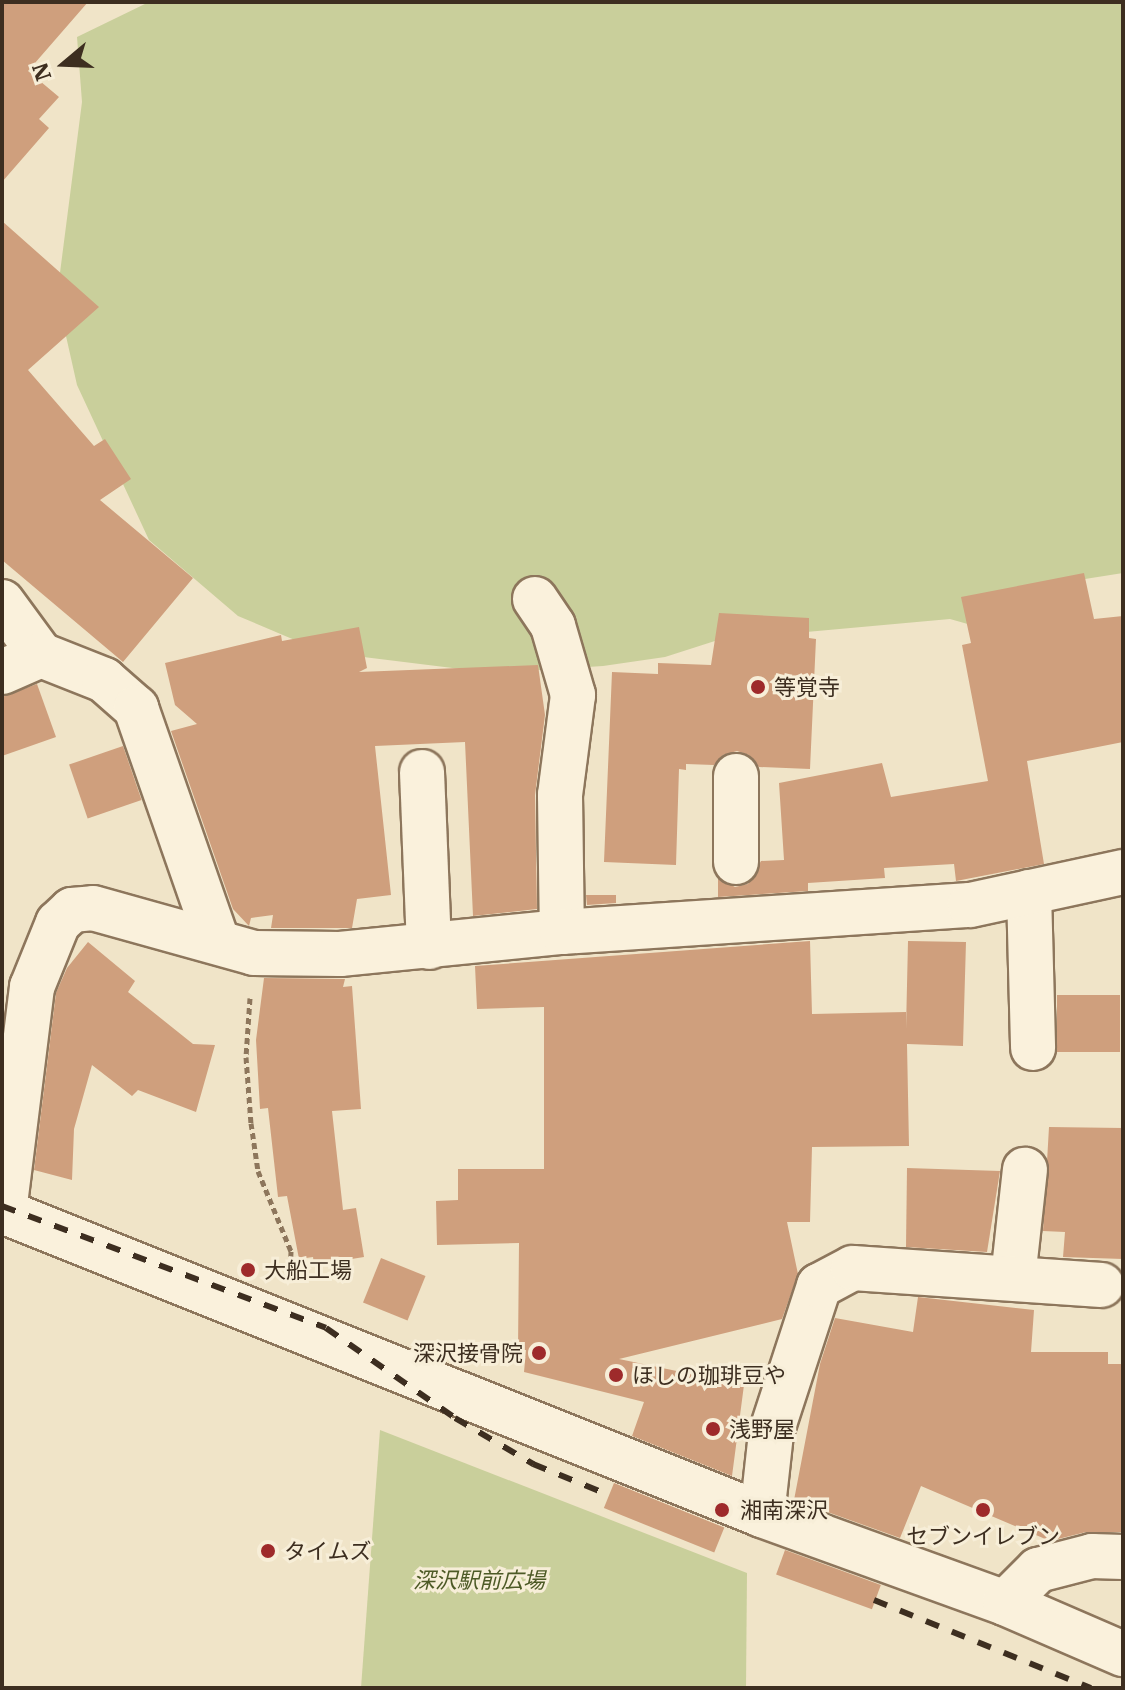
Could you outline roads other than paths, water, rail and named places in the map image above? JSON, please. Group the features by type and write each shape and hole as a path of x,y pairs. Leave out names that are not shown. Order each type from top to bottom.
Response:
{"street":[{"path":"535,599 567,661 573,695 560,795 562,932"},
{"path":"2,602 41,655 104,680 136,708 235,946"},
{"path":"2,672 41,655"},
{"path":"422,772 429,947"},
{"path":"736,776 739,890"},
{"path":"1123,872 970,905 739,890 562,932 429,947 235,946 93,908 72,910 58,923 32,987 3,1211 762,1515 1005,1603 1123,1654"},
{"path":"1029,892 1033,1048"},
{"path":"1013,1278 1025,1170"},
{"path":"762,1515 771,1433 819,1286 853,1268 1101,1285"},
{"path":"1005,1603 1038,1570 1092,1556 1123,1557"}],"railway":[{"path":"2,1206 326,1328 455,1418 533,1464 609,1495"},
{"path":"874,1600 1091,1688"}],"place":[{"name":"等覚寺","path":"758,687"},
{"name":"大船工場","path":"248,1270"},
{"name":"深沢接骨院","path":"539,1353"},
{"name":"ほしの珈琲豆や","path":"616,1375"},
{"name":"浅野屋","path":"713,1429"},
{"name":"湘南深沢","path":"722,1510"},
{"name":"セブンイレブン","path":"983,1510"},
{"name":"タイムズ","path":"268,1551"}],"park label":[{"name":"深沢駅前広場","path":"479,1580"}]}
